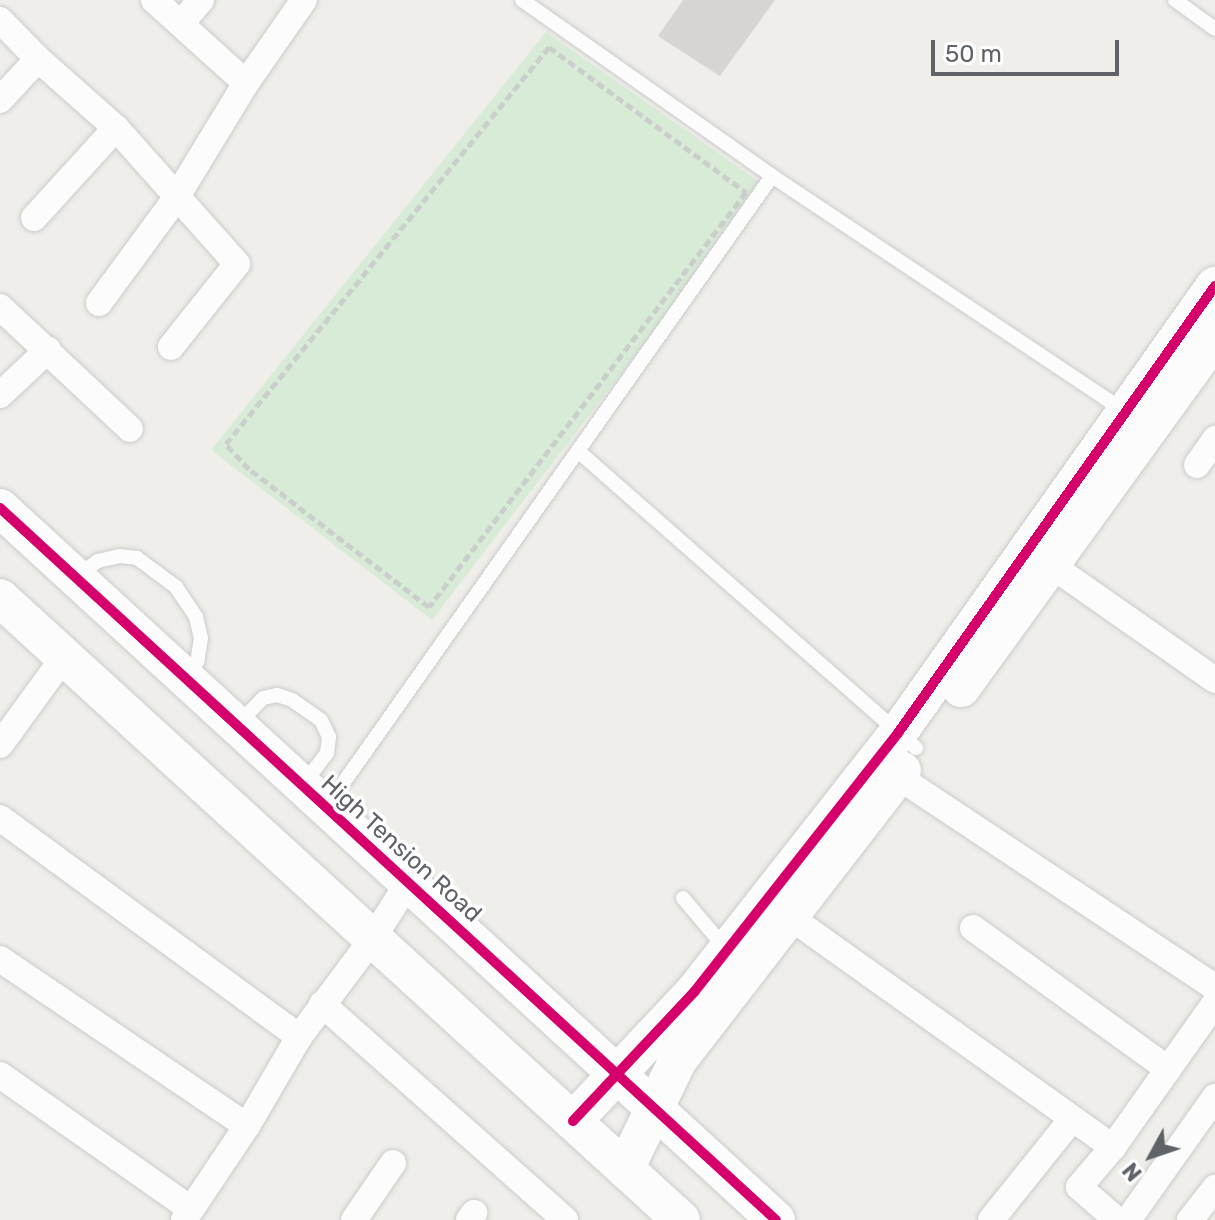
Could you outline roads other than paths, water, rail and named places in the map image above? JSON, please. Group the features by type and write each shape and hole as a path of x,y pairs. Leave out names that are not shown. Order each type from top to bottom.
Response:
{"street":[{"path":"154,0 182,22 246,83"},
{"path":"182,22 201,0"},
{"path":"99,303 176,198 246,83 304,0"},
{"path":"0,20 38,59 116,128 237,264 171,347"},
{"path":"0,100 38,59"},
{"path":"34,218 116,128"},
{"path":"573,1121 695,991 790,917 1136,419 1212,296"},
{"path":"0,307 130,429"},
{"path":"1136,419 1215,337"},
{"path":"0,395 48,350"},
{"path":"1197,465 1215,439"},
{"name":"High Tension Road","path":"0,508 776,1220"},
{"path":"1039,558 1215,680"},
{"path":"0,598 681,1220"},
{"path":"1,743 64,657"},
{"path":"625,1169 678,1060 738,959 904,752"},
{"path":"904,752 1215,987"},
{"path":"0,818 299,1037"},
{"path":"0,1075 188,1214 247,1126 299,1037 373,938 408,883"},
{"path":"790,917 1113,1147"},
{"path":"973,928 1168,1069"},
{"path":"0,959 247,1126"},
{"path":"1117,1220 1079,1187 1113,1147 1215,1003"},
{"path":"322,1004 565,1220"},
{"path":"1128,1220 1215,1097"},
{"path":"991,1220 1072,1119"},
{"path":"354,1220 393,1163"},
{"path":"1190,1220 1215,1188"}],"lane":[{"path":"522,0 772,176 1136,419"},
{"path":"1175,0 1215,29"},
{"path":"314,797 578,451 772,176"},
{"path":"578,451 904,752"},
{"path":"75,577 98,561 119,556 137,558 176,587 196,617 201,638 197,662 184,677"},
{"path":"236,725 263,698 277,695 292,700 321,720 329,737 314,797"},
{"path":"683,898 738,959"}]}
